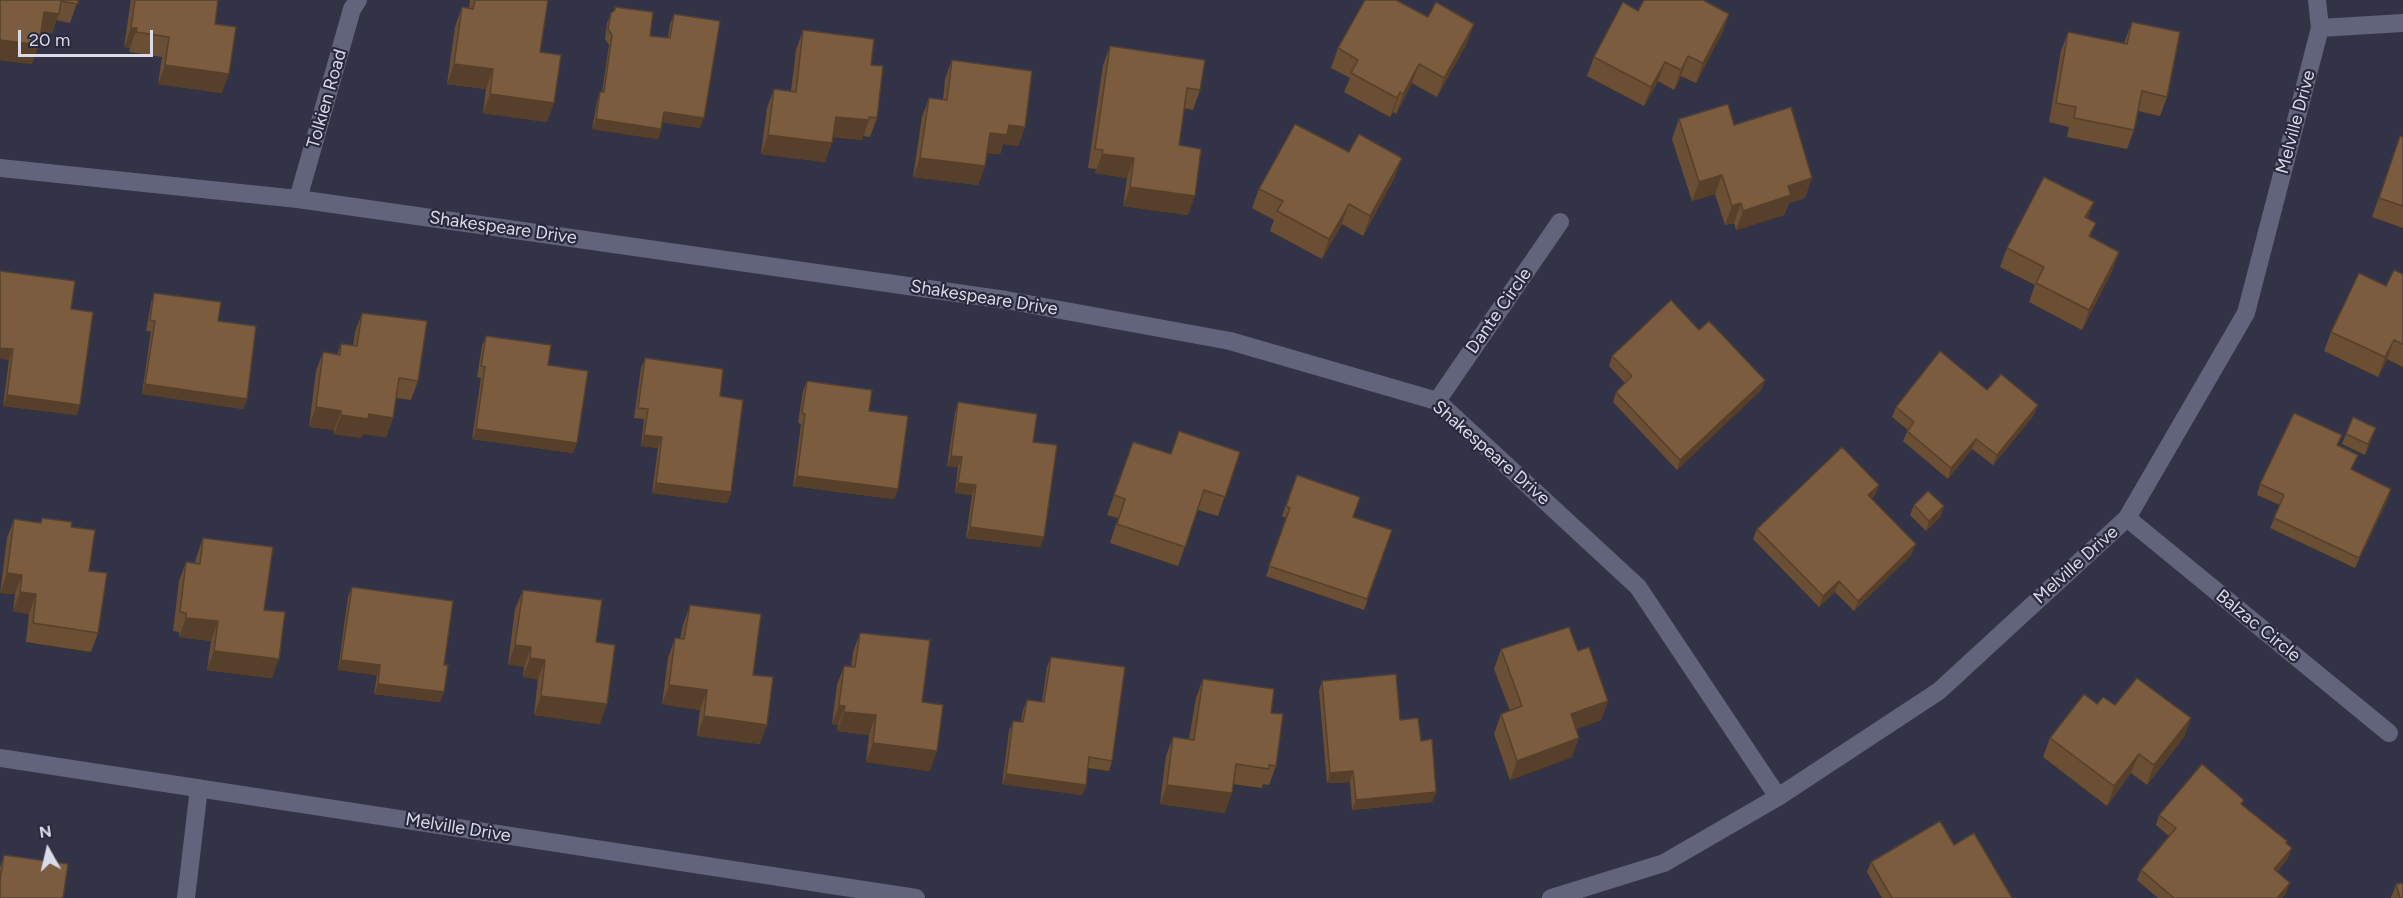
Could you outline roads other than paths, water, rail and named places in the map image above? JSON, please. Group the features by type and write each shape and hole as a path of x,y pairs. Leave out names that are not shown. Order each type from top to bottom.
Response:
{"street":[{"name":"Tolkien Road","path":"298,199 352,9 358,0"},
{"name":"Melville Drive","path":"1551,898 1664,863 1778,797 1939,691 2127,518 2246,313 2320,28 2317,0"},
{"path":"2320,28 2403,23"},
{"name":"Shakespeare Drive","path":"0,168 298,199 1030,304 1230,341 1437,400 1638,587 1778,797"},
{"name":"Dante Circle","path":"1437,400 1560,222"},
{"name":"Balzac Circle","path":"2127,518 2389,733"},
{"name":"Melville Drive","path":"0,758 880,896 916,898"},
{"path":"186,898 199,788"}]}
